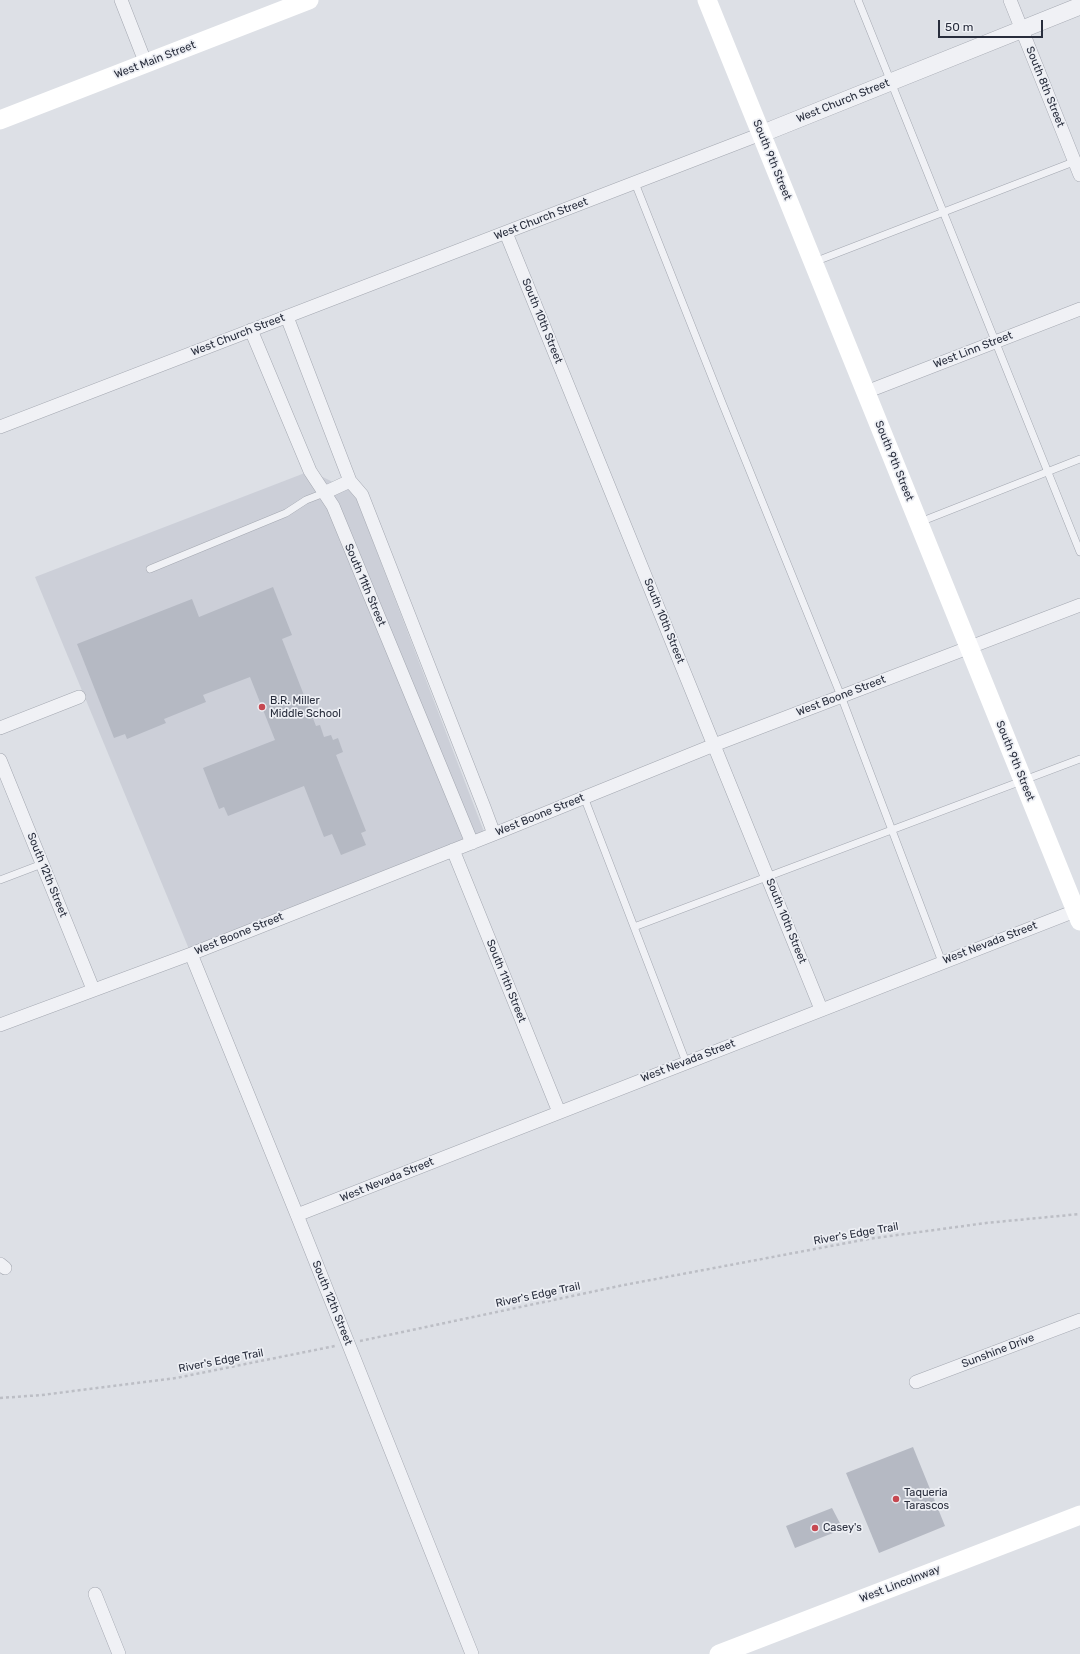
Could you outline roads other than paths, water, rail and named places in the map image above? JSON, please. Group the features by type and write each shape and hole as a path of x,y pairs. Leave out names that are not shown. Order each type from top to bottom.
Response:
{"main road":[{"name":"West Main Street","path":"0,120 309,0"},
{"name":"South 9th Street","path":"709,1 761,134 1078,913"},
{"name":"West Lincolnway","path":"719,1654 1080,1515"}],"street":[{"path":"121,0 146,64"},
{"name":"South 8th Street","path":"1010,0 1077,161 1080,174"},
{"name":"West Church Street","path":"0,427 761,134 1080,6"},
{"name":"South 10th Street","path":"506,232 821,1009"},
{"name":"West Linn Street","path":"866,392 1080,309"},
{"path":"287,317 350,481 362,495 494,834"},
{"name":"South 11th Street","path":"251,330 310,471 333,506 472,843"},
{"path":"324,493 350,481"},
{"name":"West Boone Street","path":"0,1025 190,954 472,843 714,745 1080,605"},
{"path":"0,728 79,697"},
{"name":"South 12th Street","path":"0,760 93,989"},
{"name":"South 11th Street","path":"453,850 559,1112"},
{"name":"West Nevada Street","path":"298,1215 942,962 1078,913"},
{"name":"South 12th Street","path":"190,954 298,1215 472,1654"},
{"name":"Sunshine Drive","path":"916,1382 1080,1320"},
{"path":"95,1594 119,1654"}],"lane":[{"path":"858,0 1080,552"},
{"path":"814,262 1077,161"},
{"path":"635,183 841,696 942,962"},
{"path":"919,522 1080,459"},
{"path":"150,569 286,513 306,500 324,493"},
{"path":"634,927 768,878 1080,759"},
{"path":"584,797 686,1062"},
{"path":"0,880 42,864"}],"place":[{"name":"B.R. Miller Middle School","path":"262,707"},
{"name":"Taqueria Tarascos","path":"896,1499"},
{"name":"Casey's","path":"815,1528"}]}
